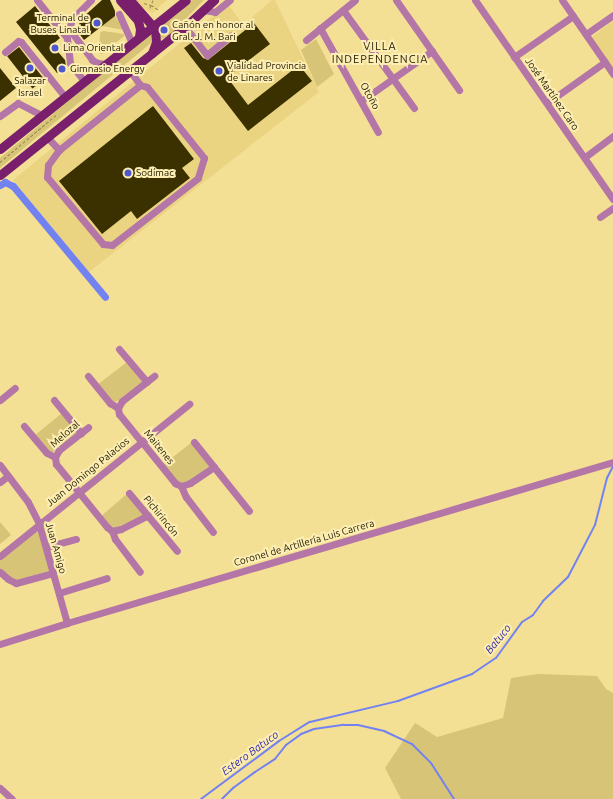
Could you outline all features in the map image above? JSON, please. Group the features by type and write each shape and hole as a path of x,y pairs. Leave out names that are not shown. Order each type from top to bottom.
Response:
{"main road":[{"path":"120,0 138,21 140,29 135,40"},
{"path":"130,0 153,26 156,38 152,53"},
{"path":"1,146 42,116 186,0"},
{"path":"0,175 130,71 214,0"}],"street":[{"path":"37,0 67,38 70,63 84,82"},
{"path":"91,0 72,19 69,30 92,60 98,63 106,64"},
{"path":"204,10 215,12 230,0"},
{"path":"306,40 355,0"},
{"path":"396,0 460,90"},
{"path":"562,0 613,74"},
{"name":"José Martínez Caro","path":"479,1 514,57 613,199"},
{"path":"343,10 414,108"},
{"path":"119,14 135,40"},
{"path":"586,34 613,15"},
{"path":"514,57 573,16"},
{"path":"185,26 207,54 230,36"},
{"name":"Otoño","path":"320,28 378,132"},
{"path":"5,52 18,41 21,42 65,96"},
{"path":"360,100 432,51"},
{"path":"547,103 605,62"},
{"path":"130,71 140,85 147,87 204,158 198,178 112,245 103,244 47,177 48,165 59,150 140,85"},
{"path":"0,116 18,103 42,116"},
{"path":"585,157 613,136"},
{"path":"47,137 59,150"},
{"path":"600,217 613,208"},
{"path":"120,349 147,382"},
{"name":"Maitenes","path":"88,376 110,403 118,408 120,414 175,483 181,486 186,497 213,532"},
{"path":"118,408 122,401 154,376"},
{"path":"0,400 15,388"},
{"path":"54,400 81,433"},
{"name":"Juan Domingo Palacios","path":"0,556 189,404"},
{"path":"24,426 47,453 55,457 56,464 112,531 115,539 140,572"},
{"name":"Melozal","path":"55,457 59,450 88,428"},
{"path":"194,442 249,511"},
{"name":"Coronel de Artillería Luis Carrera","path":"0,644 612,462"},
{"name":"Juan Amigo","path":"0,465 28,502 40,524 67,623"},
{"path":"181,486 190,483 214,467"},
{"path":"0,482 8,476"},
{"name":"Pichirincón","path":"129,493 177,551"},
{"path":"112,531 121,529 148,515"},
{"path":"46,547 76,539"},
{"path":"0,572 8,579 16,583 53,573"},
{"path":"58,593 107,578"},
{"path":"0,788 12,799"}],"shaded area":[{"path":"136,0 167,0 152,13 142,7"},
{"path":"192,0 204,0 171,34 158,41 158,28"},
{"path":"272,0 275,0 319,92 89,272 13,180 228,4 243,25"},
{"path":"115,16 124,30 102,26"},
{"path":"613,21 613,72 589,39"},
{"path":"103,31 124,34 124,36 102,54 99,53 100,33"},
{"path":"151,32 151,43 0,168 0,158"},
{"path":"316,39 334,74 317,87 301,50"},
{"path":"127,362 144,381 116,402 108,399 97,385"},
{"path":"62,413 77,433 52,453 47,451 34,436"},
{"path":"192,442 212,467 185,484 178,482 163,465"},
{"path":"128,493 146,515 116,530 100,517"},
{"path":"0,522 11,535 0,544"},
{"path":"38,527 50,571 15,580 0,569 0,558"},
{"path":"538,674 597,676 606,689 613,693 613,799 401,799 385,768 415,723 437,737 503,718 511,678"}],"building":[{"path":"102,0 110,0 115,11 115,16 84,40 78,32 80,20"},
{"path":"35,6 60,38 52,45 65,60 66,66 57,73 16,22"},
{"name":"Vialidad Provincia de Linares","path":"254,23 270,44 227,77 248,105 299,65 312,81 248,131 184,48 191,43 203,58 208,60"},
{"path":"19,47 44,79 32,89 7,56"},
{"path":"0,68 16,88 0,101"},
{"name":"Sodimac","path":"153,106 194,159 182,168 190,178 137,219 131,211 102,234 59,181"}],"waterway":[{"path":"0,185 5,182 13,186 105,297"},
{"name":"Batuco","path":"201,799 279,741 310,722 398,701 472,674 496,658 522,622 533,615 543,601 568,577 595,525 607,478 613,466"},
{"name":"Estero Batuco","path":"222,799 233,788 275,759 286,745 301,734 314,729 344,725 358,725 384,731 412,744 431,763 454,799"}],"place":[{"name":"Terminal de Buses Linatal","path":"97,23"},
{"name":"Cañón en honor al Gral. J. M. Bari","path":"164,30"},
{"name":"Lima Oriental","path":"55,48"},
{"name":"Salazar Israel","path":"30,68"},
{"name":"Gimnasio Energy","path":"62,69"},
{"name":"Vialidad Provincia de Linares","path":"219,71"},
{"name":"Sodimac","path":"128,173"}],"district":[{"name":"VILLA INDEPENDENCIA","path":"380,53"}]}
